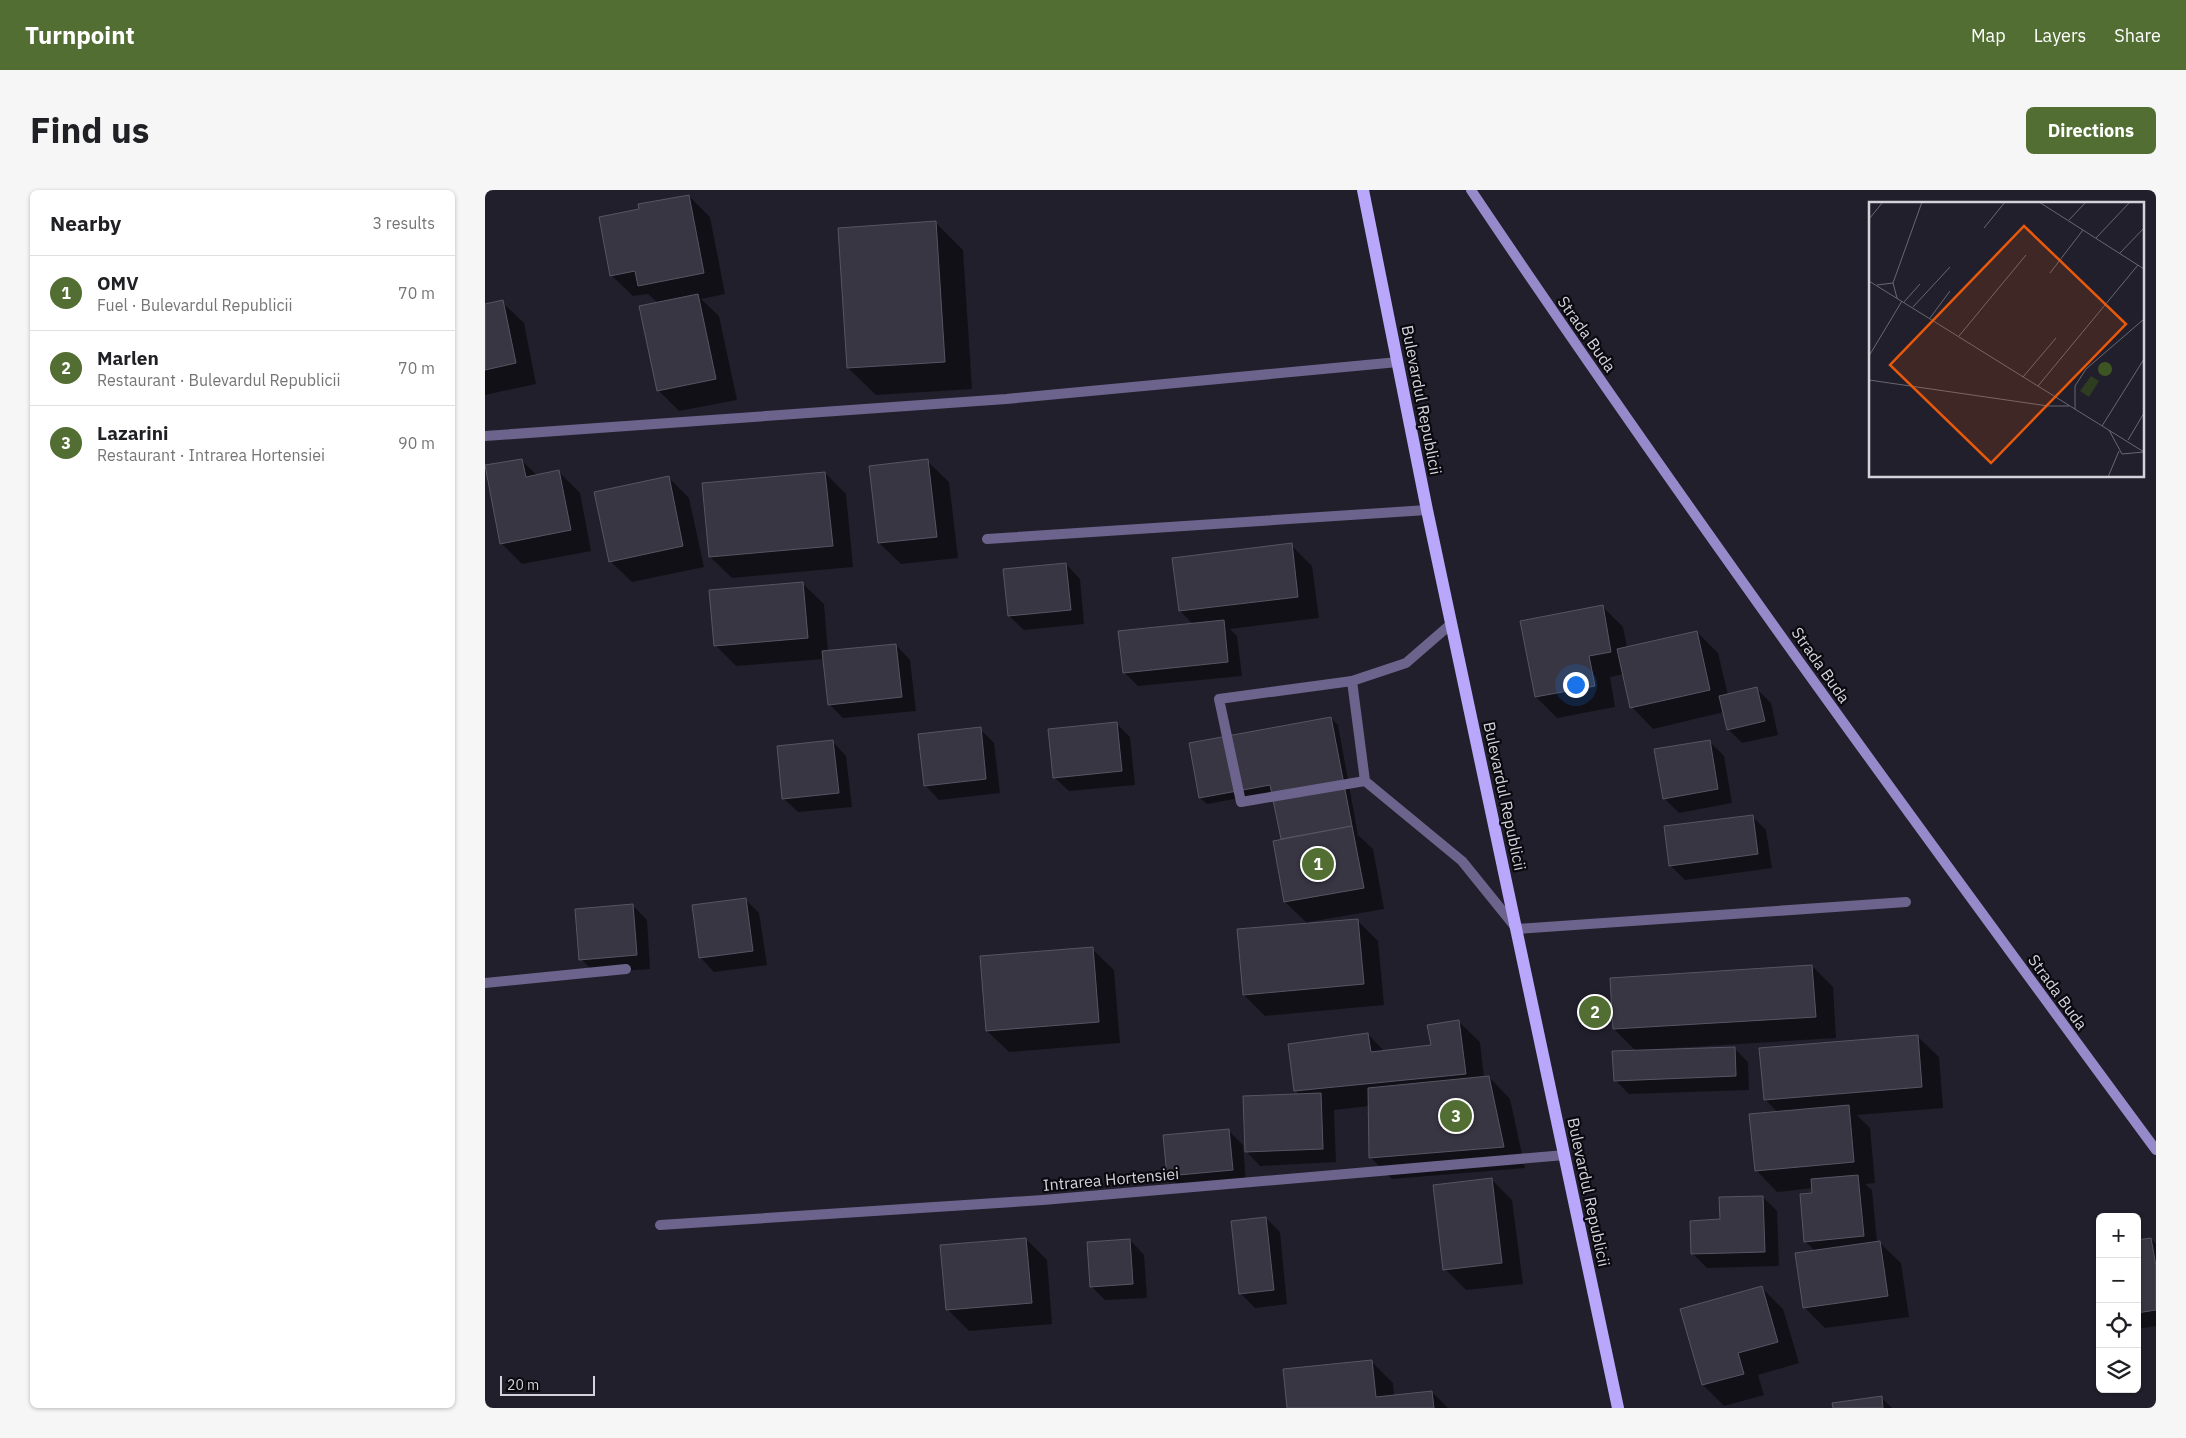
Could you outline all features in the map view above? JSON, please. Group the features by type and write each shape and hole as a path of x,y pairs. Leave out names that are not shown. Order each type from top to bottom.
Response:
{"main road":[{"name":"Bulevardul Republicii","path":"1363,190 1427,510 1618,1408"},
{"name":"Strada Buda","path":"1471,190 1562,325 1899,802 2156,1150"}],"street":[{"path":"485,436 1006,399 1398,362"},
{"path":"987,539 1427,510"},
{"path":"1365,781 1241,802 1219,699 1352,681 1406,663 1451,624"},
{"path":"1352,681 1365,781 1462,861 1517,929 1906,902"},
{"path":"485,983 626,969"},
{"name":"Intrarea Hortensiei","path":"659,1225 1043,1200 1565,1155"}],"building":[{"path":"689,195 704,273 638,286 635,271 610,276 599,217 639,209 638,204"},
{"path":"936,221 945,362 847,368 838,228"},
{"path":"698,294 716,379 657,391 639,306"},
{"path":"503,300 516,363 485,370 485,304"},
{"path":"522,459 526,477 559,470 571,530 500,544 485,465"},
{"path":"928,459 937,537 878,543 869,466"},
{"path":"825,472 833,546 709,557 702,483"},
{"path":"669,476 683,546 609,562 594,492"},
{"path":"1292,543 1298,597 1179,611 1172,558"},
{"path":"1066,563 1071,610 1008,616 1003,569"},
{"path":"803,582 808,638 714,646 709,590"},
{"path":"1603,605 1611,652 1589,656 1595,686 1535,697 1520,621"},
{"path":"1224,620 1228,662 1123,673 1118,631"},
{"path":"1697,631 1710,690 1630,708 1617,649"},
{"path":"896,644 902,697 828,705 822,651"},
{"path":"1757,687 1765,721 1727,730 1719,696"},
{"path":"1331,717 1352,826 1281,839 1270,785 1199,798 1189,743"},
{"path":"1117,722 1122,771 1053,778 1048,729"},
{"path":"981,727 986,779 924,786 918,734"},
{"path":"833,740 839,793 782,799 777,746"},
{"path":"1710,740 1718,789 1663,799 1654,749"},
{"path":"1753,815 1758,854 1669,866 1664,826"},
{"path":"1352,826 1364,888 1284,902 1273,841"},
{"path":"746,898 753,951 699,958 692,905"},
{"path":"633,904 637,955 579,960 575,909"},
{"path":"1358,919 1364,984 1243,995 1237,929"},
{"path":"1093,947 1099,1022 986,1031 980,956"},
{"path":"1812,965 1816,1017 1613,1029 1610,978"},
{"path":"1459,1020 1466,1074 1294,1091 1288,1044 1368,1033 1371,1052 1431,1045 1427,1025"},
{"path":"1918,1035 1922,1087 1764,1100 1759,1048"},
{"path":"1735,1047 1736,1076 1614,1081 1612,1051"},
{"path":"1489,1076 1504,1147 1369,1158 1368,1088"},
{"path":"1321,1093 1323,1149 1245,1152 1243,1096"},
{"path":"1849,1105 1854,1162 1755,1171 1749,1114"},
{"path":"1229,1129 1233,1170 1167,1176 1163,1135"},
{"path":"1858,1175 1864,1236 1804,1242 1800,1194 1812,1193 1811,1179"},
{"path":"1492,1178 1502,1263 1443,1270 1433,1185"},
{"path":"1763,1196 1765,1252 1691,1254 1690,1221 1720,1219 1719,1197"},
{"path":"1266,1217 1274,1290 1239,1294 1231,1221"},
{"path":"1026,1238 1032,1303 946,1310 940,1245"},
{"path":"2151,1238 2156,1266 2156,1310 2141,1312 2141,1258 2141,1239"},
{"path":"1130,1239 1133,1284 1090,1287 1087,1242"},
{"path":"1880,1241 1888,1296 1803,1308 1795,1253"},
{"path":"1762,1286 1778,1342 1738,1353 1744,1374 1702,1385 1680,1309"},
{"path":"1372,1360 1376,1397 1432,1391 1434,1408 1287,1408 1283,1369"},
{"path":"1882,1396 1883,1408 1833,1408 1832,1403"}],"place":[{"name":"OMV","path":"1318,864"},
{"name":"Marlen","path":"1595,1012"},
{"name":"Lazarini","path":"1456,1116"}]}
